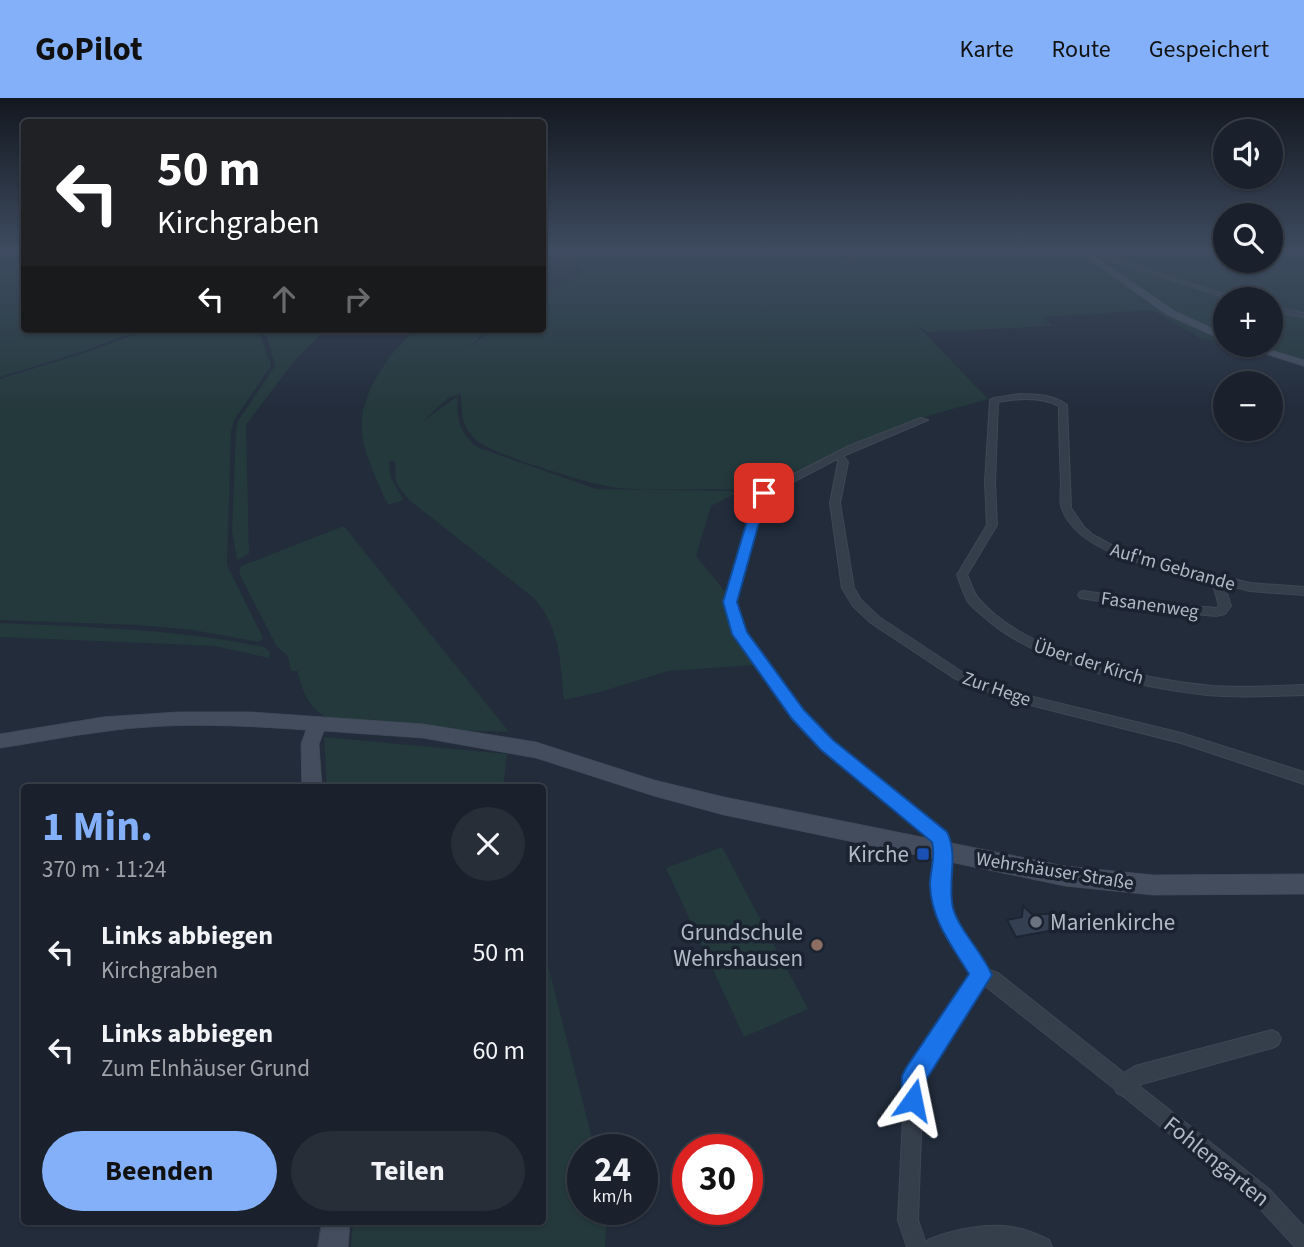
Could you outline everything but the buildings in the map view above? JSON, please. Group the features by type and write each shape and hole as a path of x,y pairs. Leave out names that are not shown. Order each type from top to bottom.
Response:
{"street":[{"path":"1156,303 1171,313 1213,332"},
{"path":"1283,311 1304,315"},
{"path":"1283,357 1304,363"},
{"name":"Auf'm Gebrande","path":"994,400 1050,399 1063,405 1066,508 1089,537 1115,551 1250,587 1304,591"},
{"name":"Über der Kirch","path":"994,400 990,482 992,525 962,575 969,593 990,617 1010,633 1041,648 1125,675 1205,690 1304,690"},
{"path":"916,1247 908,1220 914,1076 982,975 944,913 940,884 944,851 940,838 827,745 798,715 740,634 730,607 759,501 764,493 885,433 924,420"},
{"name":"Zur Hege","path":"838,455 843,462 835,503 848,588 857,603 875,620 958,675 1010,696 1181,738 1304,778"},
{"name":"Fasanenweg","path":"1084,595 1162,607 1221,611 1225,607 1217,578"},
{"name":"Wehrshäuser Straße","path":"0,741 64,729 146,720 211,718 423,731 526,748 724,806 1065,876 1153,885 1304,884"},
{"path":"312,784 309,752 318,723"},
{"name":"Fohlengarten","path":"982,975 992,979 1123,1087 1262,1196 1304,1242"},
{"path":"1123,1087 1135,1075 1272,1039"},
{"path":"333,1247 336,1225"},
{"path":"935,1247 991,1235 1013,1236 1042,1247"}],"green space":[{"path":"0,303 21,303 21,333 132,333 84,351 0,377"},
{"path":"546,303 1150,303 1213,334 1213,341 1200,338 1153,310 1042,317 1052,326 927,332 916,324 988,399 921,418 757,492 722,489 619,488 567,476 519,460 483,444 474,438 464,422 461,394 448,398 423,421 458,396 460,424 466,436 477,447 596,489 732,491 735,494 711,506 696,556 727,594 725,603 729,622 755,665 668,671 564,700 555,635 535,599 409,500 396,483 395,461 389,462 391,478 403,500 388,505 365,449 362,417 366,400 387,361 408,338 415,333 483,333 467,350 486,333 546,333"},
{"path":"1161,303 1213,303 1213,330 1183,317"},
{"path":"1283,303 1304,303 1304,314 1283,310"},
{"path":"1283,312 1304,316 1304,361 1283,355"},
{"path":"139,333 259,333 271,366 235,419 231,431 227,565 263,638 259,642 193,630 140,625 0,620 0,379"},
{"path":"266,333 322,333 294,361 246,425 249,554 237,560 232,531 236,430 238,421 275,366"},
{"path":"344,526 509,732 453,730 326,717 311,703 301,684 298,671 291,671 288,656 277,647 239,573 241,566"},
{"path":"0,623 198,636 264,647 270,652 269,658 215,646 0,637"},
{"path":"324,737 507,754 503,784 327,784"},
{"path":"722,847 808,1009 744,1037 666,868"},
{"path":"546,958 591,1134 567,1134 567,1225 606,1225 605,1247 351,1247 353,1225 546,1225"}],"place":[{"name":"Kirche","path":"923,854"},
{"name":"Marienkirche","path":"1036,922"},
{"name":"Grundschule Wehrshausen","path":"817,945"}],"route":[{"path":"764,493 759,501 730,602 740,634 798,715 827,745 940,838 944,851 940,884 944,913 982,975 914,1076 913,1100"}]}
